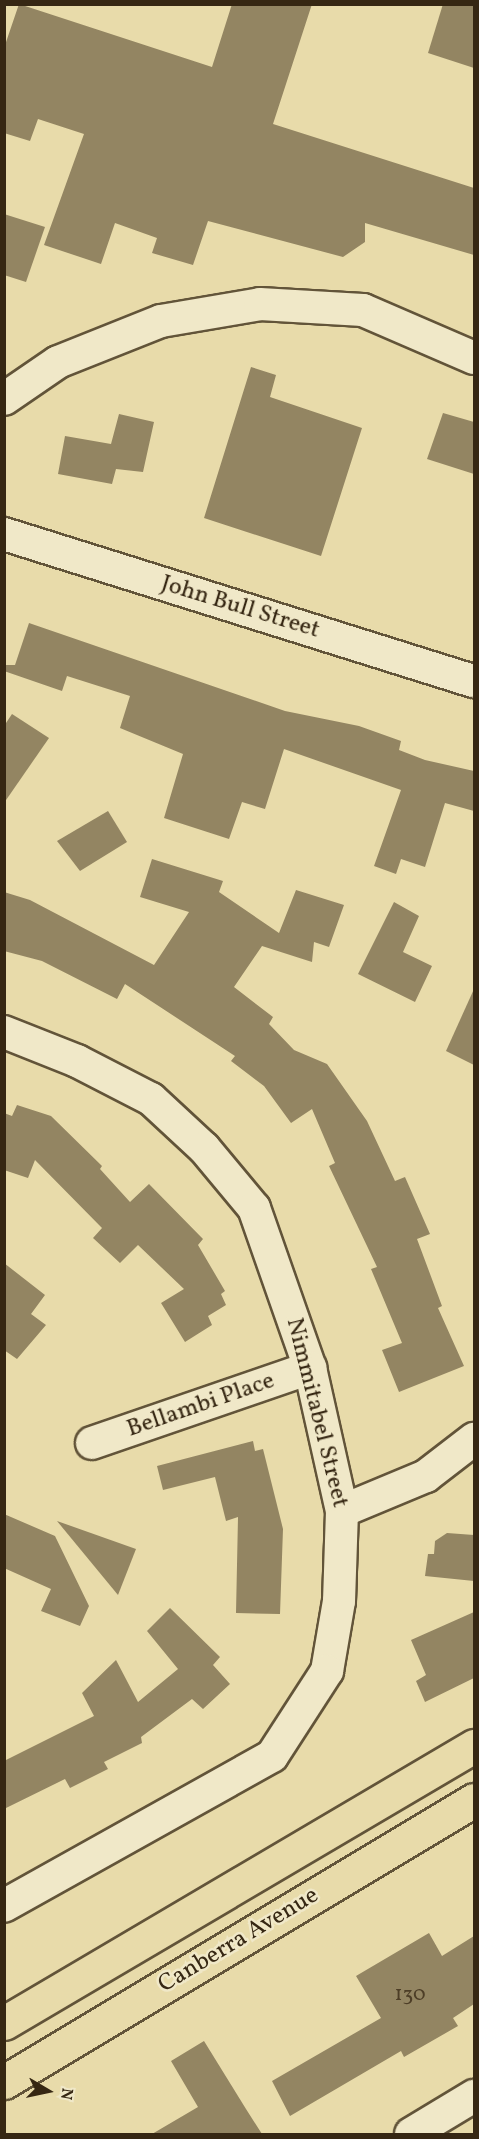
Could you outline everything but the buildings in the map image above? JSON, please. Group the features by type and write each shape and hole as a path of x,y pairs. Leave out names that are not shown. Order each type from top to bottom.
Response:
{"highway":[{"name":"Canberra Avenue","path":"4,2023 474,1746"},
{"name":"Canberra Avenue","path":"4,2082 474,1800"}],"street":[{"path":"4,399 58,362 161,321 260,304 363,310 474,358"},
{"name":"John Bull Street","path":"4,534 474,681"},
{"name":"Nimmitabel Street","path":"4,1032 77,1061 151,1099 204,1148 254,1208 310,1368 342,1511 339,1600 327,1671 272,1756 4,1906"},
{"name":"Bellambi Place","path":"92,1443 310,1368"},
{"path":"342,1511 426,1476 474,1439"},
{"path":"411,2134 474,2096"}]}
